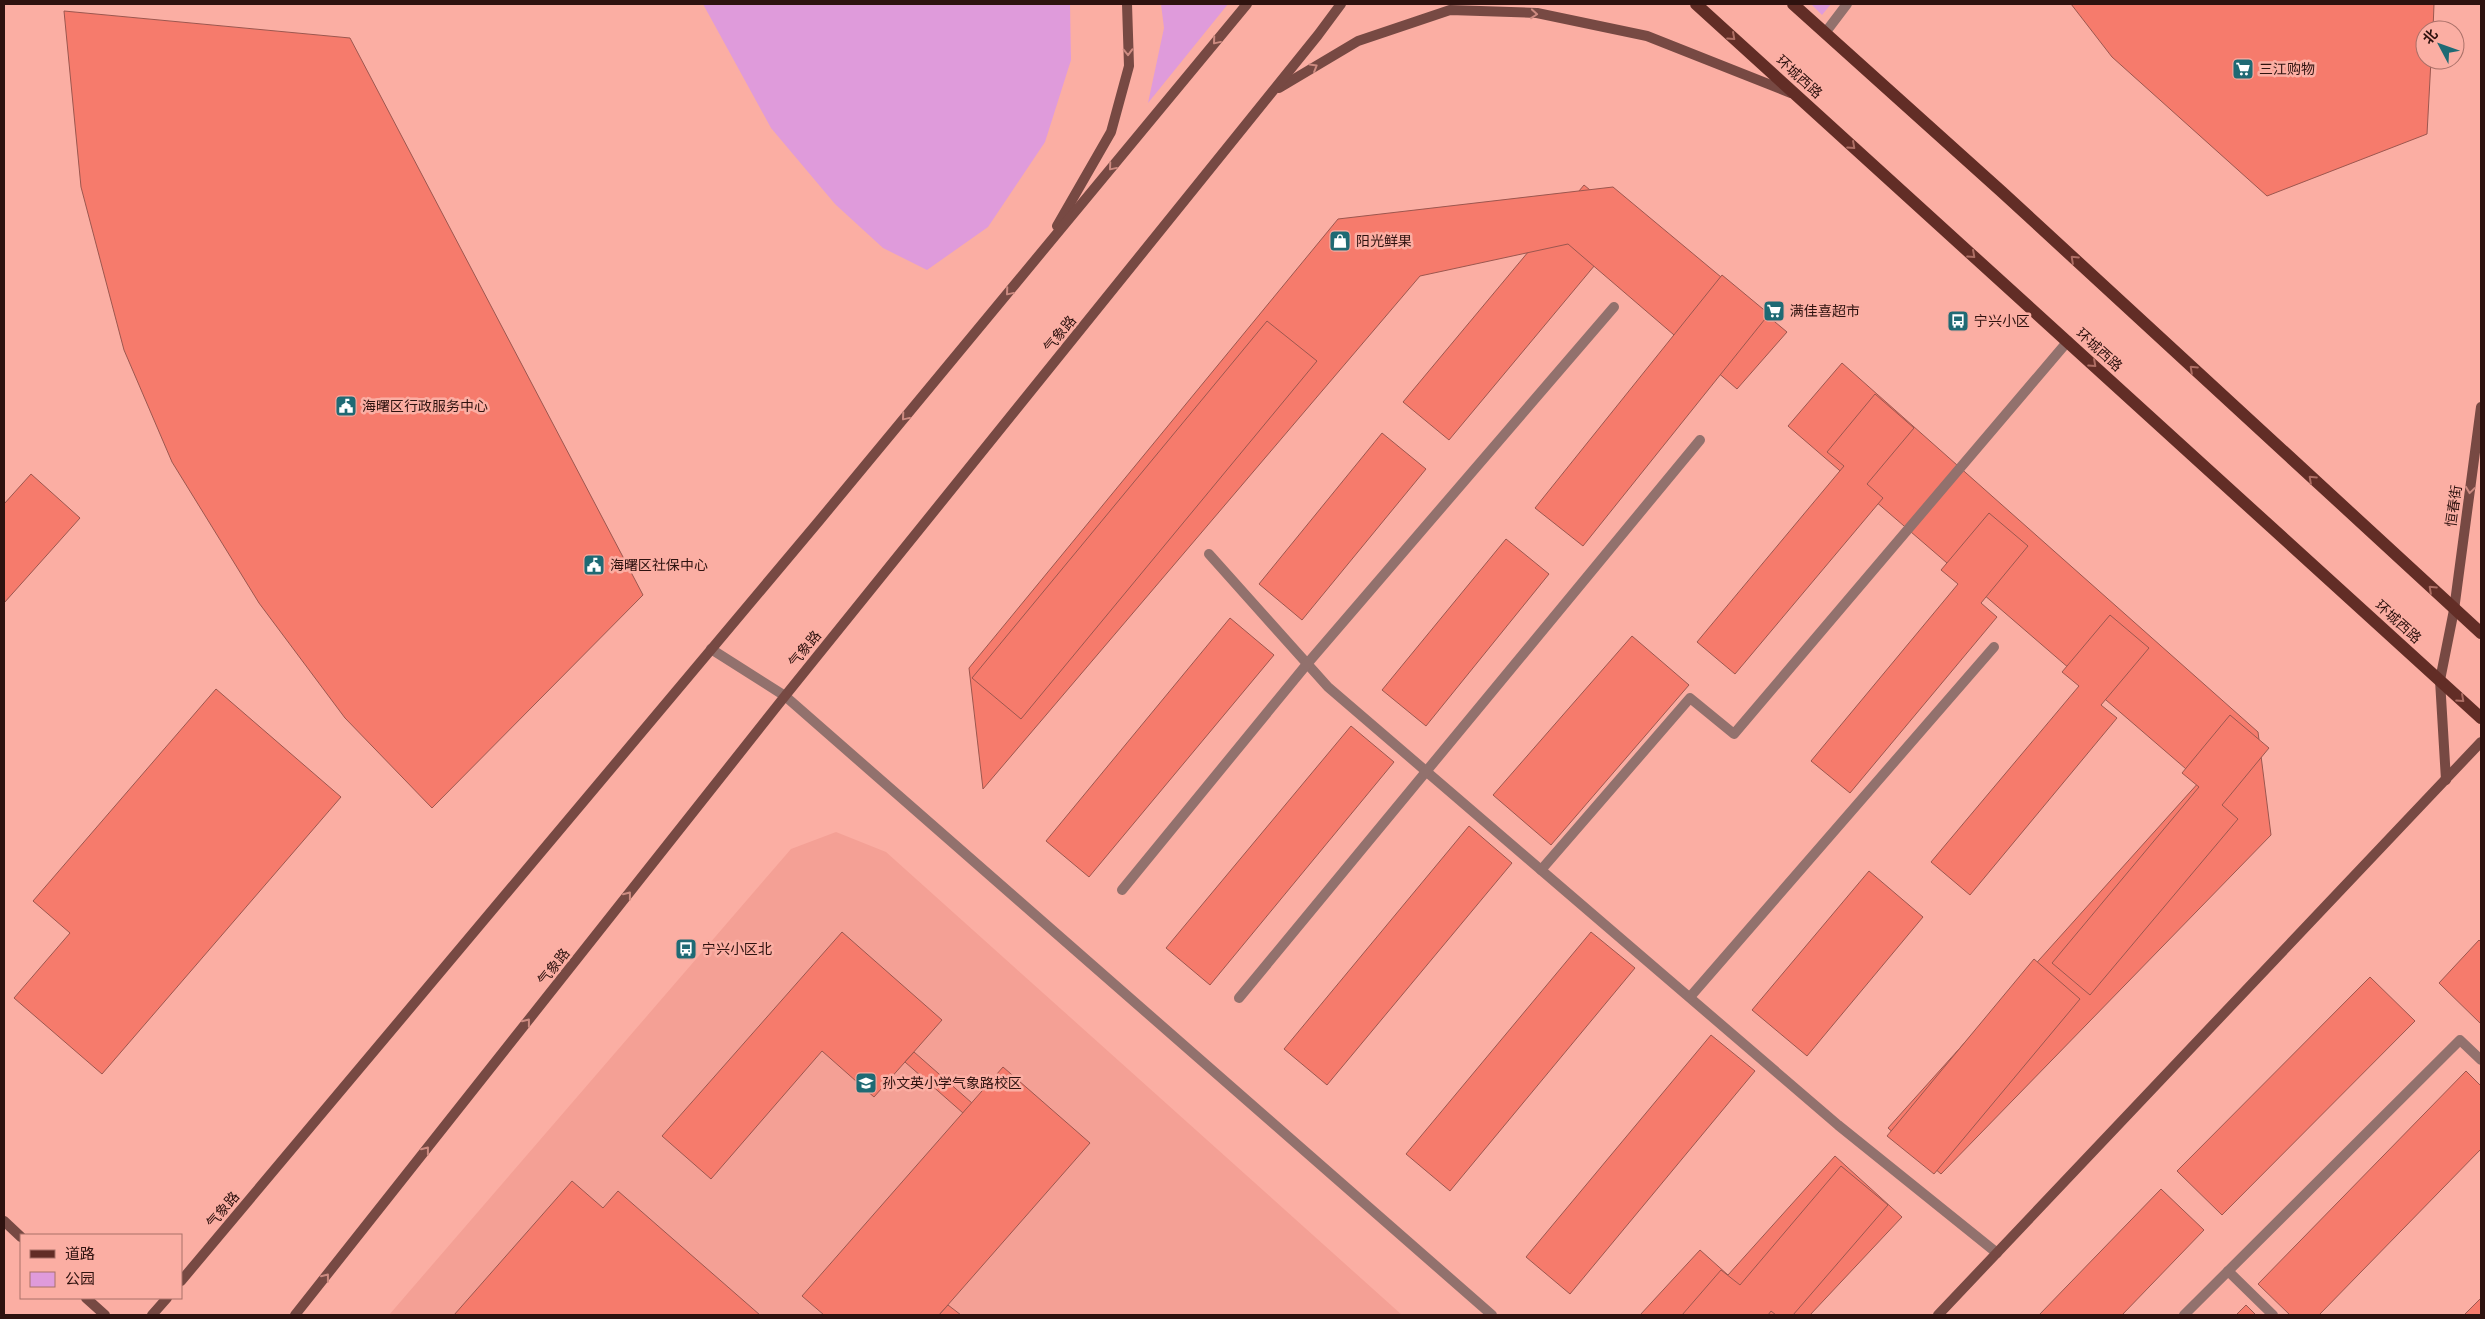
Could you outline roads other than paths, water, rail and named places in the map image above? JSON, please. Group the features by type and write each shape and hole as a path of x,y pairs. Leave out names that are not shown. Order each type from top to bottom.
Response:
{"main road":[{"name":"环城西路","path":"1696,4 2481,718"},
{"path":"1793,4 2009,199 2481,633"}],"street":[{"path":"1046,247 1111,132 1129,66 1127,4"},
{"name":"气象路","path":"182,1280 711,649 1247,4"},
{"name":"气象路","path":"295,1315 785,696 1341,4"},
{"path":"1825,32 1847,4"},
{"path":"1272,92 1358,41 1450,10 1537,13 1647,36 1797,96"},
{"path":"1122,890 1307,664 1614,307"},
{"path":"1541,870 1690,698 1734,734 2068,341"},
{"name":"恒春街","path":"2446,780 2440,680 2454,610 2481,407"},
{"path":"1239,998 1700,440"},
{"path":"1209,554 1328,687 1838,1125 1997,1253"},
{"path":"1690,998 1994,648"},
{"path":"711,649 785,696 1492,1315"},
{"path":"1938,1315 2481,742"},
{"path":"2184,1315 2460,1040 2481,1060"},
{"path":"4,1221 20,1236"},
{"path":"2228,1271 2273,1315"},
{"path":"87,1299 105,1315"},
{"path":"152,1315 166,1299"}],"place":[{"name":"三江购物","path":"2243,69"},
{"name":"阳光鲜果","path":"1340,241"},
{"name":"满佳喜超市","path":"1774,311"},
{"name":"宁兴小区","path":"1958,321"},
{"name":"海曙区行政服务中心","path":"346,406"},
{"name":"海曙区社保中心","path":"594,565"},
{"name":"宁兴小区北","path":"686,949"},
{"name":"孙文英小学气象路校区","path":"866,1083"}]}
